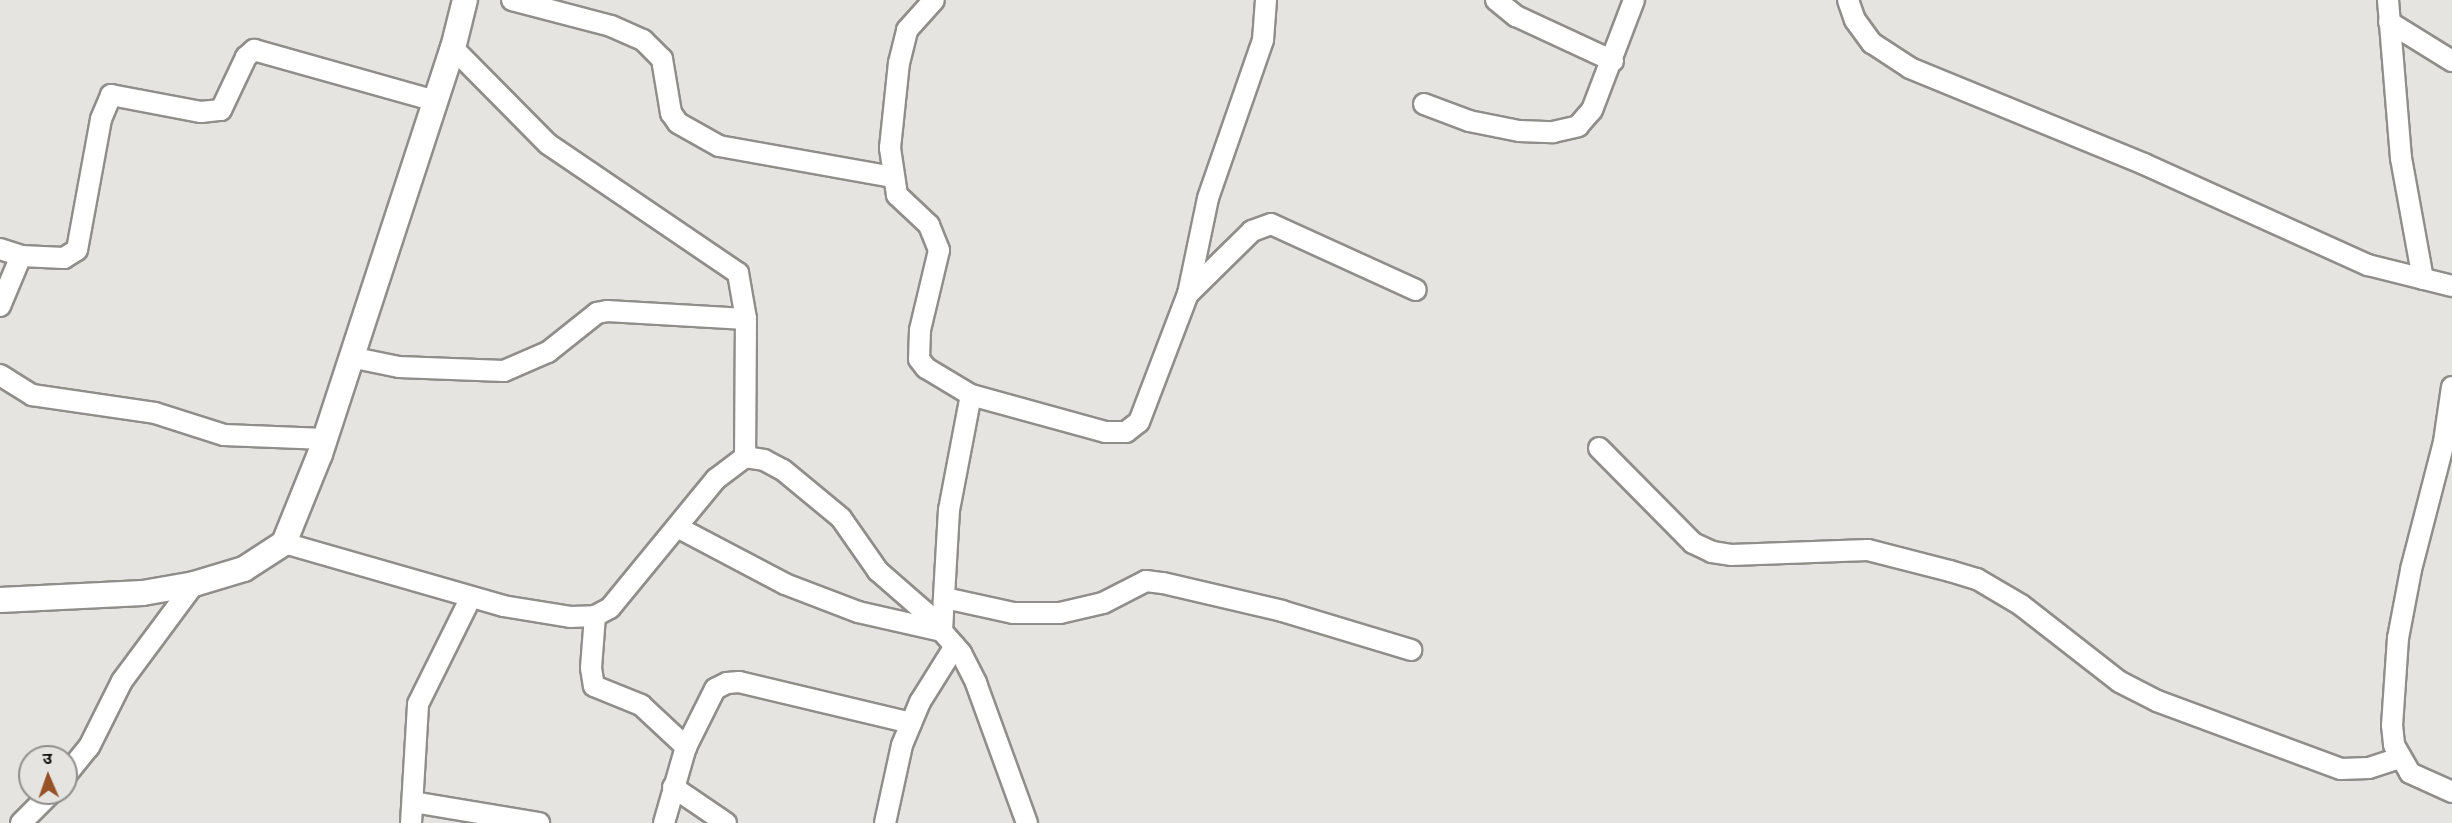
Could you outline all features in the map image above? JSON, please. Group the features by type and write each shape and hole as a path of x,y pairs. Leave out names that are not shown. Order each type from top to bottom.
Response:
{"street":[{"path":"0,600 142,593 194,584 244,569 284,543 325,439 453,48 465,0"},
{"path":"512,0 620,29 643,40 662,59 672,113 678,123 718,146 893,177"},
{"path":"934,0 913,20 899,63 891,131 893,177 897,195 908,209 929,225 939,250 920,330 919,359 926,368 971,395 1105,432 1126,432 1139,422 1188,294 1208,198 1263,40 1266,0"},
{"path":"1496,0 1516,16 1613,61"},
{"path":"1424,104 1499,128 1568,130 1592,110 1613,61 1634,0"},
{"path":"1848,0 1855,20 1872,43 1902,64 2144,164 2368,265 2452,286"},
{"path":"2388,0 2401,158 2422,279"},
{"path":"2389,22 2452,61"},
{"path":"453,48 548,144 738,273 746,319 746,457"},
{"path":"0,249 21,256 64,258 77,250 101,119 111,95 201,112 221,110 246,57 254,50 435,101"},
{"path":"1188,294 1252,231 1270,224 1416,290"},
{"path":"0,306 21,256"},
{"path":"350,357 399,367 504,371 548,352 597,313 607,311 746,319"},
{"path":"0,375 32,395 155,413 224,435 325,439"},
{"path":"2452,387 2444,442 2411,570 2398,638 2392,725 2399,758 2421,781 2452,792"},
{"path":"942,631 949,510 971,395"},
{"path":"1599,448 1666,519 1693,543 1712,552 1731,555 1868,550 1977,579 2021,605 2120,682 2157,701 2341,769 2369,768 2399,758"},
{"path":"284,543 471,597 570,617 595,616 610,608 716,479 746,457 764,460 783,470 819,497 841,518 878,571 955,646 976,683 1028,823"},
{"path":"677,527 785,584 858,612 942,631"},
{"path":"945,598 1013,613 1060,613 1103,603 1146,581 1282,611 1411,650"},
{"path":"78,760 89,747 128,672 194,584"},
{"path":"411,823 418,704 471,597"},
{"path":"595,616 591,668 594,686 641,705 686,747"},
{"path":"885,823 894,772 911,723 955,646"},
{"path":"664,823 686,747 715,689 728,683 739,682 911,723"},
{"path":"673,787 726,823"},
{"path":"413,802 538,823"},
{"path":"21,823 39,805"}]}
